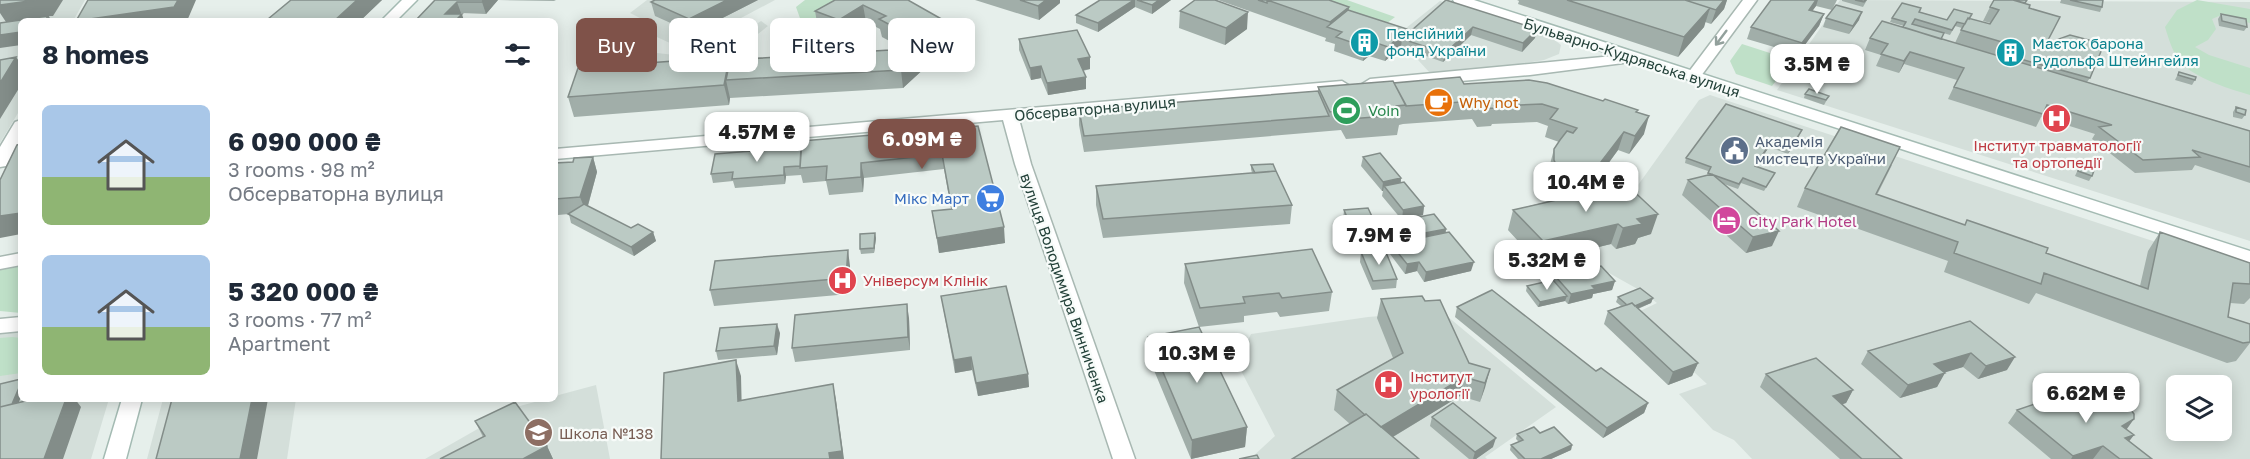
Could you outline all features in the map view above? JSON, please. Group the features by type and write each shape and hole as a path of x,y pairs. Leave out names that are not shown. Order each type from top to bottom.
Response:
{"street":[{"path":"391,18 410,0"},
{"name":"Бульварно-Кудрявська вулиця","path":"1460,0 2250,257"},
{"path":"1693,77 1750,0"},
{"name":"Обсерваторна вулиця","path":"558,154 1530,70 1634,58"},
{"name":"вулиця Володимира Винниченка","path":"1010,116 1023,164 1124,459"},
{"path":"0,162 18,130"},
{"path":"0,263 18,260"},
{"path":"0,326 18,324"},
{"path":"115,459 131,402"}],"shaded area":[{"path":"0,0 85,0 75,18 18,18 18,113 0,143"},
{"path":"647,0 775,0 741,18 669,18 669,43 657,37 657,18 640,18 630,13"},
{"name":"Інститут травматології та ортопедії","path":"1840,0 2250,2 2250,241 1777,90"},
{"path":"1440,1 1552,38 1561,45 1559,54 1544,60 1520,64 1430,73 1396,36"},
{"path":"761,21 768,26 758,34 758,23"},
{"path":"657,53 669,54 669,64 657,63"},
{"path":"1710,95 2250,273 2250,459 1752,459 1734,440 1713,430 1679,394 1707,384 1632,315 1657,303 1643,292 1609,273 1560,284 1508,230 1612,206 1633,192 1699,100"},
{"name":"Інститут урології","path":"1441,311 1556,407 1485,457 1487,459 1250,459 1275,436 1237,363 1251,334 1368,317"},
{"path":"0,333 18,333 18,402 108,402 91,459 0,459"},
{"name":"Школа №138","path":"596,385 610,459 425,459 516,407 535,402 558,402 558,395"},
{"path":"162,402 296,402 287,459 147,459"}],"green space":[{"path":"805,0 867,0 836,18 800,18 796,7"},
{"path":"1315,0 1347,0 1395,17 1382,27"},
{"path":"2197,0 2250,9 2250,23 2219,16 2212,19 2216,29 2208,40 2195,47 2209,55 2250,68 2250,95 2207,80 2180,62 2165,27 2177,10"},
{"path":"1742,44 1792,60 1772,86 1736,74 1730,61"},
{"path":"18,267 18,313 0,311 0,270"},
{"path":"0,338 18,338 18,373 0,376"}],"building":[{"path":"0,0 36,0 0,5"},
{"path":"88,0 178,0 174,7 97,18 78,18"},
{"path":"291,0 357,0 337,18 269,18"},
{"path":"435,0 484,0 482,2 457,2 445,14 462,14 458,18 418,18"},
{"path":"655,0 727,0 691,18 651,2"},
{"path":"835,0 908,0 940,18 888,18 888,24 879,19 886,16 863,5 842,18 834,18 815,11"},
{"path":"1020,0 1046,0 1038,6"},
{"path":"1100,0 1134,0 1098,23 1076,15"},
{"path":"1137,0 1159,0 1152,5"},
{"path":"1195,0 1215,0 1248,12 1226,28 1180,11"},
{"path":"1267,0 1329,0 1349,7 1330,22"},
{"path":"1446,0 1537,29 1523,43 1473,27 1445,53 1402,39"},
{"path":"1567,0 1685,0 1710,8 1684,37"},
{"path":"1685,0 1724,0 1716,10"},
{"path":"1771,0 1816,0 1809,10 1824,14 1802,43 1751,27"},
{"path":"1994,0 2013,0 2030,5 2029,8 2060,17 2045,46 2052,48 2056,40 2070,35 2104,44 2090,78 2006,55 2007,53 1997,51 2002,42 1961,30 1968,18 1990,24 1999,10 1990,7"},
{"path":"2070,0 2103,0 2102,7"},
{"path":"1902,3 1921,8 1919,12 1947,20 1954,9 1972,14 1965,24 1957,22 1952,30 1915,19 1912,24 1944,33 1941,39 1903,27 1906,22 1892,18"},
{"path":"1836,5 1862,12 1853,26 1826,18"},
{"path":"1348,10 1407,29 1388,47 1371,41 1365,47 1336,37 1342,32 1327,27"},
{"path":"2221,14 2246,19 2247,27 2222,21"},
{"path":"18,20 18,32 0,35 0,23"},
{"path":"1882,21 2250,131 2250,167 2192,150 2200,157 2143,160 2099,127 2112,125 2047,105 2043,114 1954,87 1964,68 1910,52 1904,61 1881,54 1888,44 1870,38"},
{"path":"1077,30 1090,57 1078,59 1086,77 1047,83 1041,66 1030,68 1019,39"},
{"path":"888,50 888,71 876,71 876,51"},
{"path":"16,57 0,83 0,60"},
{"path":"758,58 770,58 770,72 866,72 726,80 728,72 758,72"},
{"path":"669,61 669,72 727,72 724,85 568,97 577,72 657,72 657,62"},
{"path":"2179,72 2196,77 2195,80 2178,75"},
{"path":"1460,77 1464,84 1529,80 1547,83 1603,101 1605,99 1649,116 1635,136 1624,132 1601,162 1604,174 1617,186 1581,194 1559,171 1554,160 1554,149 1560,140 1567,131 1573,133 1577,128 1550,119 1558,109 1542,104 1494,106 1495,108 1481,109 1475,101 1406,106 1394,83"},
{"path":"1393,81 1406,105 1396,106 1400,115 1349,119 1344,110 1330,112 1318,87"},
{"path":"1809,89 1829,96 1826,100 1805,94"},
{"path":"1318,91 1329,116 1084,136 1079,110"},
{"path":"1726,104 1802,130 1790,149 1771,142 1755,166 1775,173 1766,187 1743,178 1739,184 1708,173 1711,167 1686,158"},
{"path":"2236,107 2246,110 2245,115 2236,112"},
{"path":"978,126 1004,227 937,238 932,211 952,209 942,154 861,163 861,177 826,180 827,166 800,168 802,141"},
{"path":"1841,127 1900,147 1876,194 1965,225 1967,220 2048,248 2046,253 2148,289 2160,232 2250,263 2250,284 2233,283 2228,317 2250,324 2250,342 2243,343 2044,273 2041,284 1954,253 1958,242 1805,188"},
{"path":"17,145 18,213 0,216 0,180"},
{"path":"801,147 800,166 784,167 784,175 732,179 733,172 711,174 715,154"},
{"path":"1380,153 1401,178 1383,182 1363,157"},
{"path":"593,157 580,197 558,199 558,163 573,162 574,158"},
{"path":"2081,163 2095,168 2092,176 2078,171"},
{"path":"1273,164 1276,171 1255,173 1251,165"},
{"path":"1276,171 1292,205 1103,219 1096,186"},
{"path":"1712,174 1779,231 1753,237 1688,180"},
{"path":"1404,182 1424,206 1403,210 1384,186"},
{"path":"1626,184 1658,214 1637,219 1642,224 1623,228 1618,224 1543,241 1513,210"},
{"path":"584,204 631,228 638,224 653,232 631,247 568,214"},
{"path":"1368,208 1376,225 1351,227 1344,210"},
{"path":"1434,214 1446,229 1393,239 1382,224"},
{"path":"1449,232 1474,262 1426,272 1419,262 1407,264 1391,244"},
{"path":"875,233 874,248 860,249 860,234"},
{"path":"1312,249 1332,292 1282,298 1279,293 1243,297 1245,303 1200,308 1185,264"},
{"path":"848,250 846,278 710,290 715,261"},
{"path":"1385,250 1397,279 1373,281 1361,252"},
{"path":"1601,266 1615,281 1592,286 1595,289 1571,294 1555,276"},
{"path":"1553,280 1567,296 1540,302 1527,286"},
{"path":"1006,286 1028,374 976,383 971,357 954,360 941,296"},
{"path":"1640,288 1653,298 1635,306 1632,303 1627,305 1618,297"},
{"path":"1492,290 1596,371 1601,368 1648,403 1607,428 1457,307"},
{"path":"1422,296 1425,301 1440,300 1469,363 1490,369 1485,383 1464,377 1381,427 1337,390 1403,353 1381,299"},
{"path":"1632,303 1698,363 1673,372 1608,311"},
{"path":"907,304 908,337 792,348 795,315"},
{"path":"1970,321 2015,357 1986,366 1971,353 1934,364 1945,373 1908,385 1868,351"},
{"path":"777,324 774,346 716,351 720,328"},
{"path":"1199,327 1247,427 1192,440 1148,337"},
{"path":"1816,358 1853,390 1833,396 1902,459 1862,459 1766,374"},
{"path":"736,360 738,401 833,384 842,451 829,453 830,459 661,459 664,373"},
{"path":"18,380 18,390 12,404 0,407 0,384"},
{"path":"2077,390 2086,397 2100,394 2116,399 2129,407 2134,414 2134,419 2122,426 2134,435 2125,438 2152,459 2120,459 2103,446 2073,456 2017,410"},
{"path":"21,402 65,402 44,459 0,459 0,407"},
{"path":"171,402 251,402 240,459 156,459"},
{"path":"515,402 547,446 523,459 440,459 485,436 475,421"},
{"path":"1453,403 1496,438 1475,452 1432,417"},
{"path":"1366,414 1419,459 1292,459"},
{"path":"1534,427 1540,433 1554,427 1572,445 1541,459 1525,459 1511,445 1523,440 1517,434"},
{"path":"1257,455 1259,459 1239,459"}],"place":[{"name":"Пенсійний фонд України","path":"1365,42"},
{"name":"Маєток барона Рудольфа Штейнгейля","path":"2011,52"},
{"name":"Why not","path":"1438,102"},
{"name":"Voin","path":"1347,110"},
{"name":"Інститут травматології та ортопедії","path":"2057,118"},
{"name":"Академія мистецтв України","path":"1734,150"},
{"name":"Мікс Март","path":"990,198"},
{"name":"City Park Hotel","path":"1727,221"},
{"name":"Універсум Клінік","path":"842,280"},
{"name":"Інститут урології","path":"1389,385"},
{"name":"Школа №138","path":"538,433"}]}
